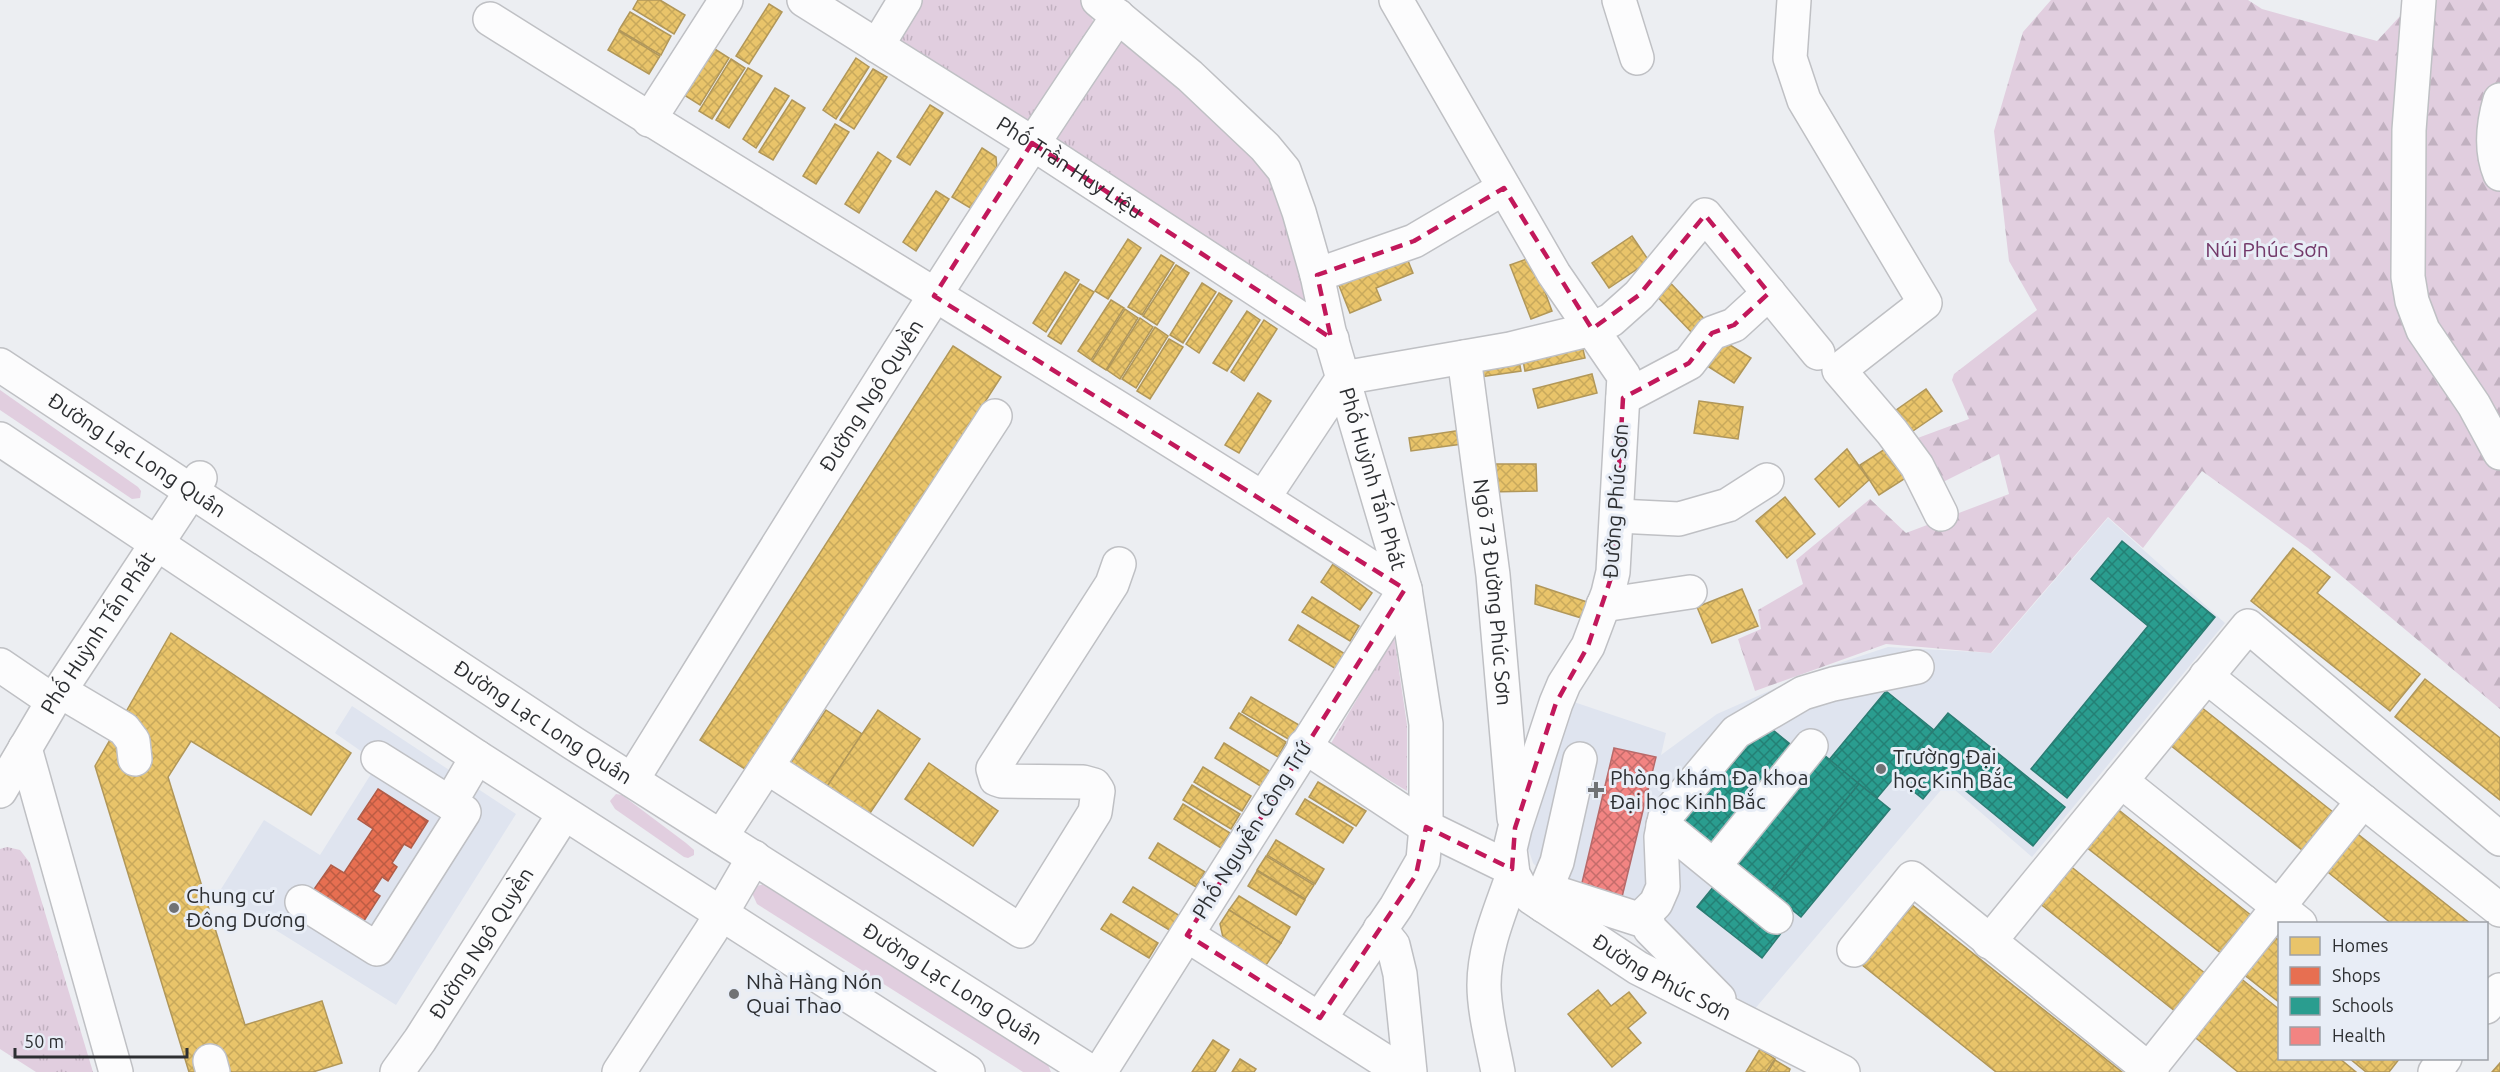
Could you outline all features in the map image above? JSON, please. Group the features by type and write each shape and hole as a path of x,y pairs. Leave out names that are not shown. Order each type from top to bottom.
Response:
{"street":[{"path":"649,120 726,0"},
{"name":"Phố Trần Huy Liệu","path":"804,0 1032,143 1332,339"},
{"path":"877,46 905,0"},
{"name":"Đường Phúc Sơn","path":"1396,0 1554,274 1624,376 1618,516 1613,572 1588,646 1564,684 1556,703 1515,828 1510,849 1513,871 1520,887 1638,968 1844,1072"},
{"path":"1619,0 1637,58"},
{"path":"1794,0 1790,58 1804,100 1925,303 1839,369 1892,432 1917,466 1941,514"},
{"path":"2419,0 2409,130 2408,277 2412,301 2423,330 2474,405 2500,453"},
{"name":"Đường Ngô Quyền","path":"632,780 1032,143 1108,8"},
{"name":"Phố Huỳnh Tấn Phát","path":"1108,8 1190,76 1284,170 1299,212 1332,339 1405,589 1426,724 1426,827 1423,860 1396,907 1320,1018"},
{"path":"490,19 649,120 1264,497 1405,589"},
{"path":"2500,100 2493,138 2495,163 2500,174"},
{"path":"1317,275 1414,241 1504,188"},
{"path":"1264,497 1343,378 1510,350 1592,329 1611,320 1639,295 1705,215 1818,353"},
{"path":"1623,398 1689,363 1712,333 1734,325 1769,293"},
{"name":"Ngõ 73 Đường Phúc Sơn","path":"1464,357 1493,575 1515,828"},
{"name":"Đường Lạc Long Quân","path":"0,365 196,484 632,780 1090,1072"},
{"path":"721,837 995,416"},
{"path":"0,439 477,757 968,1072"},
{"path":"1618,516 1679,519 1728,505 1767,480"},
{"name":"Phố Huỳnh Tấn Phát","path":"0,791 15,749 57,696 196,484"},
{"path":"766,767 1021,931 1095,812 1098,791 1094,785 1083,782 1002,781 996,779 993,769 1112,584 1119,564"},
{"name":"Phố Nguyễn Công Trứ","path":"1100,1072 1405,589"},
{"path":"1603,605 1690,592"},
{"path":"1989,942 2248,626 2500,839"},
{"path":"0,665 124,729 133,741 135,759"},
{"path":"1542,904 1551,896 1560,894 1593,903 1633,919 1646,914 1661,895 1663,887 1662,825 1672,807 1736,732 1746,724 1803,693 1833,684 1917,667"},
{"path":"2206,676 2500,910"},
{"path":"1304,746 1426,827 1513,871 1492,935 1484,986 1497,1072"},
{"path":"1714,866 1811,746"},
{"path":"15,749 116,1072"},
{"path":"450,803 477,757"},
{"path":"302,902 377,949 464,812 378,758"},
{"path":"1542,904 1557,862 1580,759"},
{"path":"2121,781 2289,915 2363,801"},
{"name":"Đường Ngô Quyền","path":"397,1072 420,1040 564,813"},
{"path":"1662,825 1776,917"},
{"path":"627,1069 754,857"},
{"path":"1854,950 1912,878 2151,1071 2278,927"},
{"path":"1646,914 1650,929 1739,1019"},
{"path":"1380,929 1393,945 1400,974 1410,1072"},
{"path":"1186,935 1402,1072"},
{"path":"2488,1006 2500,990"},
{"path":"2435,1072 2444,1060"}],"highlighted area":[{"path":"1032,143 1331,338 1317,275 1414,241 1504,188 1592,329 1639,295 1705,215 1769,293 1734,325 1712,333 1689,363 1623,398 1613,572 1588,646 1556,703 1515,828 1512,869 1426,827 1416,875 1320,1018 1187,935 1405,589 934,296"}],"shaded area":[{"name":"Trường Đại học Kinh Bắc","path":"2108,518 2225,623 2032,857 1947,783 1753,1011 1661,932 1543,874 1533,863 1525,839 1568,700 1666,733 1661,755 1717,714 1812,672 1888,647 1992,653"},
{"path":"352,706 516,814 396,1005 218,894 264,820 320,855 378,763 335,733"}],"green space":[{"path":"914,0 1081,0 1090,12 1094,24 1036,120 1021,129 897,48"},
{"name":"Núi Phúc Sơn","path":"2051,0 2248,0 2262,9 2377,41 2415,0 2500,0 2500,709 2308,548 2202,471 2143,548 2108,517 1991,653 1886,644 1755,691 1738,639 1761,629 1758,610 1803,584 1796,560 1870,499 1906,533 2009,494 1999,454 1943,482 1915,439 1969,419 1952,380 1954,374 2037,310 2009,261 1994,131 2023,32"},
{"path":"1119,38 1134,38 1277,179 1308,302 1297,301 1060,152 1056,137"},
{"path":"0,390 138,487 141,491 140,498 132,499 0,410"},
{"path":"1394,636 1407,725 1407,791 1330,745"},
{"path":"616,794 622,795 686,843 694,850 694,855 684,857 615,809 610,801"},
{"path":"7,847 20,850 30,863 93,1072 36,1072 0,1049 0,849"},
{"path":"765,884 773,886 1048,1065 1051,1072 1023,1072 757,904 752,893 756,886"}],"building: Homes":[{"path":"638,0 660,0 685,15 674,34 633,9"},
{"path":"769,4 782,12 749,64 736,56"},
{"path":"630,12 671,36 661,55 619,30"},
{"path":"619,31 660,56 649,74 608,50"},
{"path":"710,46 729,58 700,105 681,93"},
{"path":"856,58 869,67 836,119 823,110"},
{"path":"731,59 745,68 712,119 699,111"},
{"path":"748,68 762,76 729,128 716,120"},
{"path":"873,69 887,77 854,129 840,120"},
{"path":"775,88 789,96 756,148 743,139"},
{"path":"792,100 805,108 773,160 759,152"},
{"path":"930,105 943,113 910,165 897,157"},
{"path":"835,124 849,132 816,184 803,176"},
{"path":"982,148 996,157 997,169 972,209 952,197"},
{"path":"878,152 891,161 859,213 845,204"},
{"path":"936,191 949,199 916,251 903,242"},
{"path":"1632,236 1649,261 1609,288 1592,263"},
{"path":"1128,239 1141,248 1108,299 1095,291"},
{"path":"1404,251 1413,273 1376,288 1381,300 1350,313 1336,278"},
{"path":"1161,255 1174,263 1142,315 1128,307"},
{"path":"1532,257 1552,311 1531,319 1510,265"},
{"path":"1176,265 1189,273 1157,325 1143,316"},
{"path":"1065,272 1079,280 1046,332 1033,323"},
{"path":"1662,274 1710,325 1697,338 1648,287"},
{"path":"1202,283 1216,292 1183,343 1170,335"},
{"path":"1080,284 1094,292 1061,344 1048,336"},
{"path":"1219,293 1232,301 1199,353 1186,344"},
{"path":"1111,300 1124,308 1091,360 1078,351"},
{"path":"1125,309 1138,318 1106,370 1092,361"},
{"path":"1247,311 1260,320 1227,371 1213,363"},
{"path":"1140,318 1153,327 1120,379 1107,370"},
{"path":"1264,320 1277,329 1244,381 1231,372"},
{"path":"1155,327 1168,336 1136,388 1122,379"},
{"path":"1717,337 1751,358 1734,383 1701,362"},
{"path":"1169,339 1183,347 1150,399 1137,391"},
{"path":"1581,341 1585,358 1525,371 1522,355"},
{"path":"953,346 1001,377 748,771 700,740"},
{"path":"1518,355 1521,371 1473,378 1471,362"},
{"path":"1592,374 1597,393 1538,408 1533,389"},
{"path":"1926,389 1942,411 1907,435 1892,413"},
{"path":"1258,393 1271,401 1239,453 1225,445"},
{"path":"1699,401 1743,407 1738,439 1694,433"},
{"path":"1475,428 1477,442 1411,451 1409,438"},
{"path":"1896,442 1915,472 1879,495 1860,465"},
{"path":"1847,449 1869,480 1839,507 1815,479"},
{"path":"1487,464 1536,464 1537,491 1488,492"},
{"path":"1785,497 1815,534 1787,558 1756,521"},
{"path":"2293,548 2330,577 2317,593 2420,674 2390,711 2251,601"},
{"path":"1333,564 1372,593 1360,610 1321,582"},
{"path":"1536,585 1596,605 1588,620 1535,604"},
{"path":"1742,589 1758,626 1712,643 1697,607"},
{"path":"1312,597 1359,626 1350,641 1302,612"},
{"path":"1298,625 1345,654 1336,669 1289,640"},
{"name":"Chung cư Đông Dương","path":"171,633 351,753 311,815 191,741 168,777 245,1025 322,1001 342,1063 313,1072 189,1072 95,766"},
{"path":"2425,679 2500,738 2500,800 2395,717"},
{"path":"1251,697 1299,725 1290,740 1242,712"},
{"path":"2196,703 2333,812 2302,850 2165,741"},
{"path":"826,710 862,734 824,791 788,767"},
{"path":"878,710 920,739 866,819 824,791"},
{"path":"1239,713 1286,742 1278,757 1230,728"},
{"path":"1224,743 1271,772 1262,787 1215,758"},
{"path":"929,763 998,811 973,846 905,799"},
{"path":"1203,767 1251,796 1242,811 1194,782"},
{"path":"1318,782 1366,811 1356,826 1309,797"},
{"path":"1192,785 1240,814 1231,829 1183,800"},
{"path":"1305,799 1353,828 1343,843 1296,814"},
{"path":"1183,804 1230,833 1221,848 1174,819"},
{"path":"2115,807 2252,916 2222,954 2085,846"},
{"path":"2354,831 2468,922 2390,922 2324,869"},
{"path":"1276,840 1324,869 1315,884 1267,855"},
{"path":"1158,843 1205,872 1196,887 1149,858"},
{"path":"1266,856 1314,885 1305,899 1257,870"},
{"path":"2069,865 2206,974 2176,1012 2039,903"},
{"path":"1257,871 1305,900 1296,915 1248,886"},
{"path":"1133,887 1180,916 1171,931 1123,902"},
{"path":"1239,896 1290,927 1281,943 1229,910"},
{"path":"1911,904 2122,1072 1996,1072 1862,965"},
{"path":"1229,910 1281,943 1264,968 1224,942 1220,924"},
{"path":"1111,914 1158,943 1149,958 1101,929"},
{"path":"2274,937 2278,940 2278,1001 2243,974"},
{"path":"2239,977 2278,1008 2278,1060 2341,1060 2356,1072 2238,1072 2192,1035"},
{"path":"1598,990 1611,1006 1629,992 1646,1013 1628,1028 1641,1043 1612,1067 1568,1014"},
{"path":"1213,1040 1229,1050 1215,1072 1192,1072"},
{"path":"1760,1049 1775,1059 1766,1072 1746,1072"},
{"path":"1240,1059 1256,1069 1254,1072 1232,1072"},
{"path":"1775,1060 1790,1069 1789,1072 1768,1072"},
{"path":"2351,1060 2398,1060 2389,1072 2366,1072"},
{"path":"2500,1063 2500,1072 2492,1072"}],"building: Shops":[{"path":"378,789 428,821 411,848 404,844 392,863 397,867 388,881 382,877 373,891 380,896 360,927 310,895 331,865 344,873 373,829 358,819"}],"building: Schools":[{"path":"2122,541 2215,617 2067,798 2031,769 2148,626 2091,579"},
{"path":"1886,691 1934,730 1877,798 1829,760"},
{"path":"1948,713 2065,807 2033,846 1944,773 1923,799 1895,777"},
{"path":"1763,722 1794,747 1712,849 1670,816"},
{"path":"1823,754 1859,784 1770,892 1734,864"},
{"path":"1859,784 1890,809 1801,917 1770,892"},
{"path":"1718,881 1782,932 1762,958 1697,907"}],"building: Health":[{"path":"1614,748 1656,757 1622,897 1581,887"}],"place":[{"name":"Trường Đại học Kinh Bắc","path":"1881,769"},
{"name":"Phòng khám Đa khoa Đại học Kinh Bắc","path":"1596,790"},
{"name":"Chung cư Đông Dương","path":"174,908"},
{"name":"Nhà Hàng Nón Quai Thao","path":"734,994"}]}
